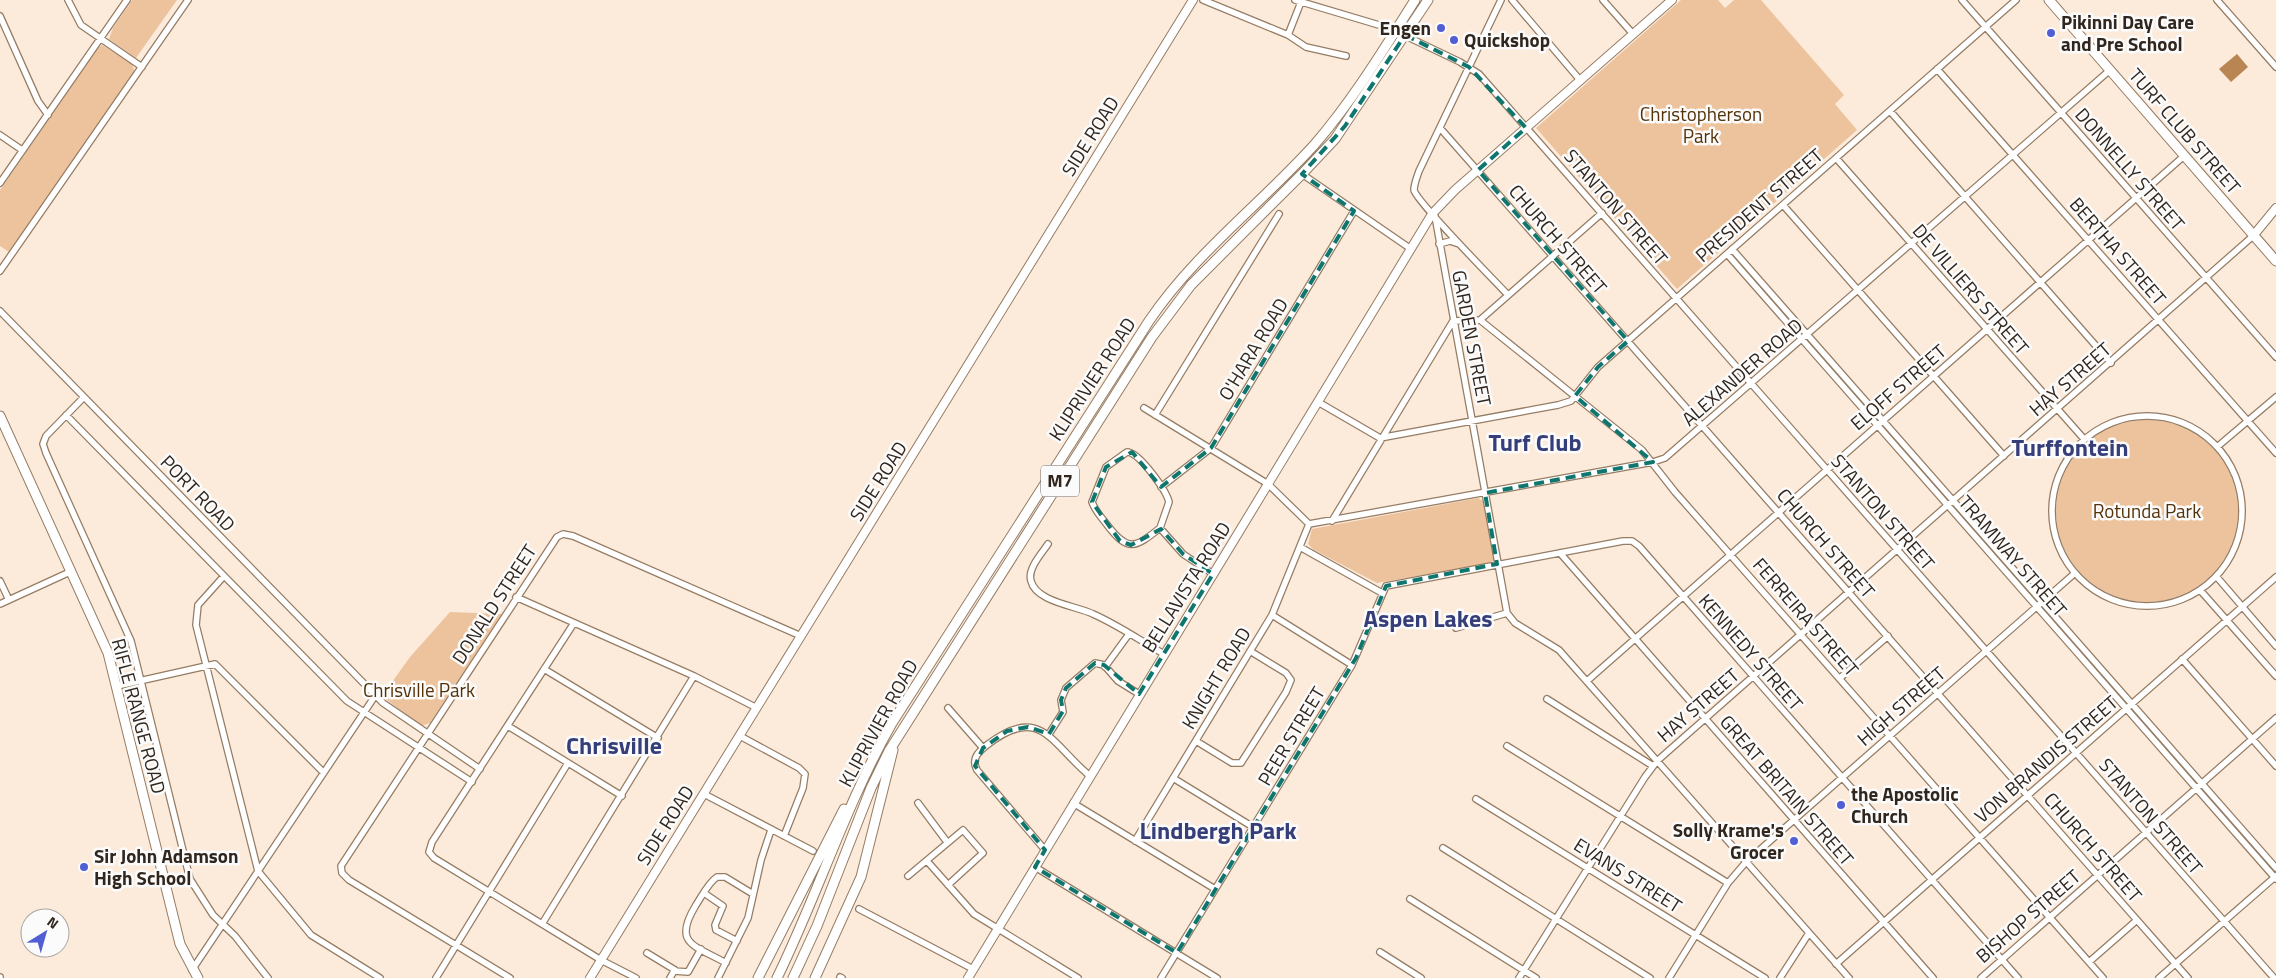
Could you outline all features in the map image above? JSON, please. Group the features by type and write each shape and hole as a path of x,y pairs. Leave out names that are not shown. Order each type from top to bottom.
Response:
{"main road":[{"name":"KLIPRIVIER ROAD","path":"776,978 806,917 858,788 897,715 1166,296 1203,254 1315,143 1345,106 1415,0"},
{"name":"KLIPRIVIER ROAD","path":"793,978 821,918 875,780 896,738 1174,306 1209,266 1302,174 1340,132 1428,0"},
{"name":"TURF CLUB STREET","path":"2049,0 2276,261"},
{"name":"RIFLE RANGE ROAD","path":"0,416 102,639 118,686 174,923 183,952 198,978"},
{"path":"815,978 861,876 896,738"},
{"path":"758,978 848,802 858,788"}],"street":[{"path":"68,0 79,22 100,40 142,67"},
{"path":"0,183 127,0"},
{"path":"0,271 188,0"},
{"name":"SIDE ROAD","path":"590,978 1193,0"},
{"path":"1202,0 1288,35 1306,46 1346,56"},
{"path":"1501,0 1419,171 1414,188 1417,195 1433,215 1507,294"},
{"path":"1512,0 1580,80"},
{"path":"1603,0 1633,34"},
{"path":"1433,215 1478,170 1672,0"},
{"name":"DONNELLY STREET","path":"1962,0 2276,357"},
{"name":"PRESIDENT STREET","path":"1380,438 1568,402 1598,367 2016,0"},
{"path":"2217,0 2276,67"},
{"path":"1288,35 1298,1"},
{"name":"STANTON STREET","path":"1298,1 1405,35 1469,67 1482,77 2273,976"},
{"path":"0,16 38,101 48,115"},
{"name":"BERTHA STREET","path":"1937,69 2276,453"},
{"name":"ALEXANDER ROAD","path":"1309,524 1653,462 1672,454 2110,70"},
{"path":"1890,111 2111,363"},
{"name":"CHURCH STREET","path":"1440,128 2188,978"},
{"path":"0,135 22,150"},
{"name":"ELOFF STREET","path":"1587,681 2184,156"},
{"name":"DE VILLIERS STREET","path":"1836,158 2084,439"},
{"path":"1302,174 1412,249"},
{"path":"1783,205 2004,456"},
{"path":"2253,236 2276,208"},
{"name":"O'HARA ROAD","path":"1161,487 1211,448 1354,211"},
{"path":"1332,521 1380,438 1453,321 1480,320 1507,294 1602,213"},
{"path":"1155,415 1279,214"},
{"name":"GARDEN STREET","path":"1433,215 1507,613"},
{"name":"BELLAVISTA ROAD","path":"968,978 1139,694 1433,215"},
{"name":"HAY STREET","path":"1519,978 1620,816 1655,764 2159,321 2253,236"},
{"path":"1439,244 1452,241 1465,248"},
{"name":"TRAMWAY STREET","path":"1732,249 2000,554 2039,604"},
{"name":"TRAMWAY STREET","path":"1727,254 1995,559 2067,635 2087,652 2167,744 2199,786"},
{"path":"1764,296 1770,291"},
{"name":"PORT ROAD","path":"0,311 375,696 426,734 480,769"},
{"name":"FERREIRA STREET","path":"1480,320 1642,450 1675,492 2103,978"},
{"name":"RIFLE RANGE ROAD","path":"84,397 46,436 44,448 130,638 188,875 201,898 222,925 235,936 268,978"},
{"path":"2217,447 2276,397"},
{"path":"1318,402 1380,438"},
{"path":"1144,408 1268,484 1309,524"},
{"name":"PORT ROAD","path":"66,415 347,701 472,782"},
{"path":"2148,416 2164,417 2186,424 2206,436 2217,447 2236,477 2242,512 2235,546 2216,576 2200,590 2183,599 2164,604 2135,605 2107,597 2090,587 2075,574 2063,556 2055,536 2052,504 2055,483 2063,464 2084,439 2110,423 2125,418 2148,416"},
{"path":"1127,452 1137,456 1161,487 1169,502 1160,528 1133,544 1126,544 1116,536 1092,502 1106,467 1127,452"},
{"path":"1914,466 1919,461"},
{"name":"KNIGHT ROAD","path":"1135,841 1272,615 1309,524"},
{"path":"1160,528 1183,554 1213,574"},
{"name":"DONALD STREET","path":"456,944 349,880 342,873 342,863 556,537 563,534 574,536 801,636"},
{"name":"KENNEDY STREET","path":"1382,594 1391,584 1623,541 1632,541 1639,546 2018,978"},
{"path":"1048,544 1032,570 1030,579 1034,587 1060,604 1087,611 1164,654"},
{"path":"1300,547 1382,594"},
{"name":"GREAT BRITAIN STREET","path":"1560,553 1933,978"},
{"path":"1995,559 2000,554"},
{"path":"0,604 72,571"},
{"name":"HIGH STREET","path":"1669,978 1728,883 1746,862 2075,574"},
{"path":"224,576 198,605 196,625 258,871 311,935 380,978"},
{"path":"2216,576 2276,646"},
{"name":"VON BRANDIS STREET","path":"1836,964 2276,577"},
{"path":"0,581 9,600"},
{"path":"2200,590 2276,676"},
{"name":"PEER STREET","path":"1162,978 1352,665 1382,594"},
{"path":"516,598 694,676 757,708"},
{"path":"1456,628 1507,613 1515,623 1559,650 1655,764 1746,862 1848,978"},
{"path":"1272,615 1352,665"},
{"path":"574,623 430,846 432,857 601,960 636,978"},
{"path":"1105,667 1129,634"},
{"name":"TRAMWAY STREET","path":"2067,635 2081,657 2162,749 2199,786 2276,877"},
{"path":"1840,678 1888,636"},
{"path":"1196,741 1232,763 1241,763 1286,692 1290,685 1290,677 1250,651"},
{"path":"2081,657 2087,652"},
{"path":"2182,659 2276,766"},
{"path":"1049,734 1062,714 1061,700 1066,688 1093,665 1098,663 1105,667 1118,681 1139,694"},
{"path":"118,686 207,664 215,664 322,772"},
{"path":"544,669 658,738"},
{"path":"542,924 658,738 694,676"},
{"path":"192,970 322,772 375,696"},
{"path":"1547,699 1655,764"},
{"path":"948,708 982,748"},
{"name":"BISHOP STREET","path":"1981,978 2276,718"},
{"path":"508,726 622,796"},
{"path":"1045,850 977,770 975,758 982,748 1014,728 1028,727 1049,734 1090,776"},
{"path":"740,736 799,768 806,774 803,788 784,836"},
{"path":"2162,749 2167,744"},
{"path":"1506,746 1728,883"},
{"path":"436,978 568,763"},
{"path":"1173,778 1254,827"},
{"path":"704,794 813,851"},
{"name":"EVANS STREET","path":"1476,799 1765,978"},
{"path":"918,803 947,842"},
{"path":"1073,803 1215,889"},
{"path":"718,978 748,918 772,830"},
{"path":"908,876 947,842 964,830 983,853 948,885"},
{"name":"TRAMWAY STREET","path":"2238,830 2276,868"},
{"path":"1443,848 1650,978"},
{"path":"927,860 972,911 1078,978"},
{"path":"1035,867 1217,978"},
{"path":"726,963 689,941 684,930 686,922 714,878 720,876 753,894"},
{"path":"2159,978 2276,877"},
{"path":"704,893 723,906 715,925 716,930 737,941"},
{"path":"1410,899 1536,978"},
{"path":"859,909 973,969"},
{"path":"2089,962 2137,920"},
{"path":"1780,978 1809,932"},
{"path":"456,944 510,978"},
{"path":"647,953 675,970 688,972 701,949"},
{"path":"1380,952 1421,978"},
{"path":"670,978 675,970"}],"highlighted area":[{"path":"1405,35 1469,67 1526,128 1478,170 1628,341 1598,367 1575,396 1653,462 1485,493 1497,564 1386,586 1356,658 1177,953 1035,867 1045,850 975,766 983,748 1007,731 1028,727 1049,734 1063,711 1061,700 1066,688 1095,663 1104,665 1139,694 1213,574 1183,554 1161,529 1131,545 1120,541 1092,502 1106,467 1132,452 1161,487 1211,448 1354,211 1302,174 1345,126"}],"green space":[{"path":"132,0 177,0 136,58 109,39 113,28"},
{"name":"Christopherson Park","path":"1681,0 1718,0 1725,8 1734,0 1761,0 1844,95 1835,104 1857,130 1677,289 1536,128"},
{"path":"102,45 132,64 135,73 9,252 0,246 0,190 98,48"},
{"name":"Rotunda Park","path":"2147,420 2165,422 2182,427 2197,435 2217,453 2231,476 2236,493 2238,511 2236,529 2231,546 2223,561 2205,581 2182,595 2165,600 2147,602 2129,600 2112,595 2097,587 2077,569 2063,546 2058,529 2056,511 2058,493 2063,476 2071,461 2089,441 2112,427 2129,422"},
{"path":"1478,498 1485,502 1495,559 1491,563 1377,583 1314,550 1308,544 1312,529"},
{"name":"Chrisville Park","path":"450,612 502,614 430,723 421,726 382,696 410,657"}],"shaded area":[{"path":"2237,54 2248,67 2231,82 2219,69"}],"place":[{"name":"Engen","path":"1441,28"},
{"name":"Pikinni Day Care and Pre School","path":"2051,33"},
{"name":"Quickshop","path":"1454,40"},
{"name":"the Apostolic Church","path":"1841,805"},
{"name":"Solly Krame's Grocer","path":"1794,841"},
{"name":"Sir John Adamson High School","path":"84,867"}],"district":[{"name":"Turf Club","path":"1535,443"},
{"name":"Turffontein","path":"2070,448"},
{"name":"Aspen Lakes","path":"1428,619"},
{"name":"Chrisville","path":"614,746"},
{"name":"Lindbergh Park","path":"1218,831"}]}
